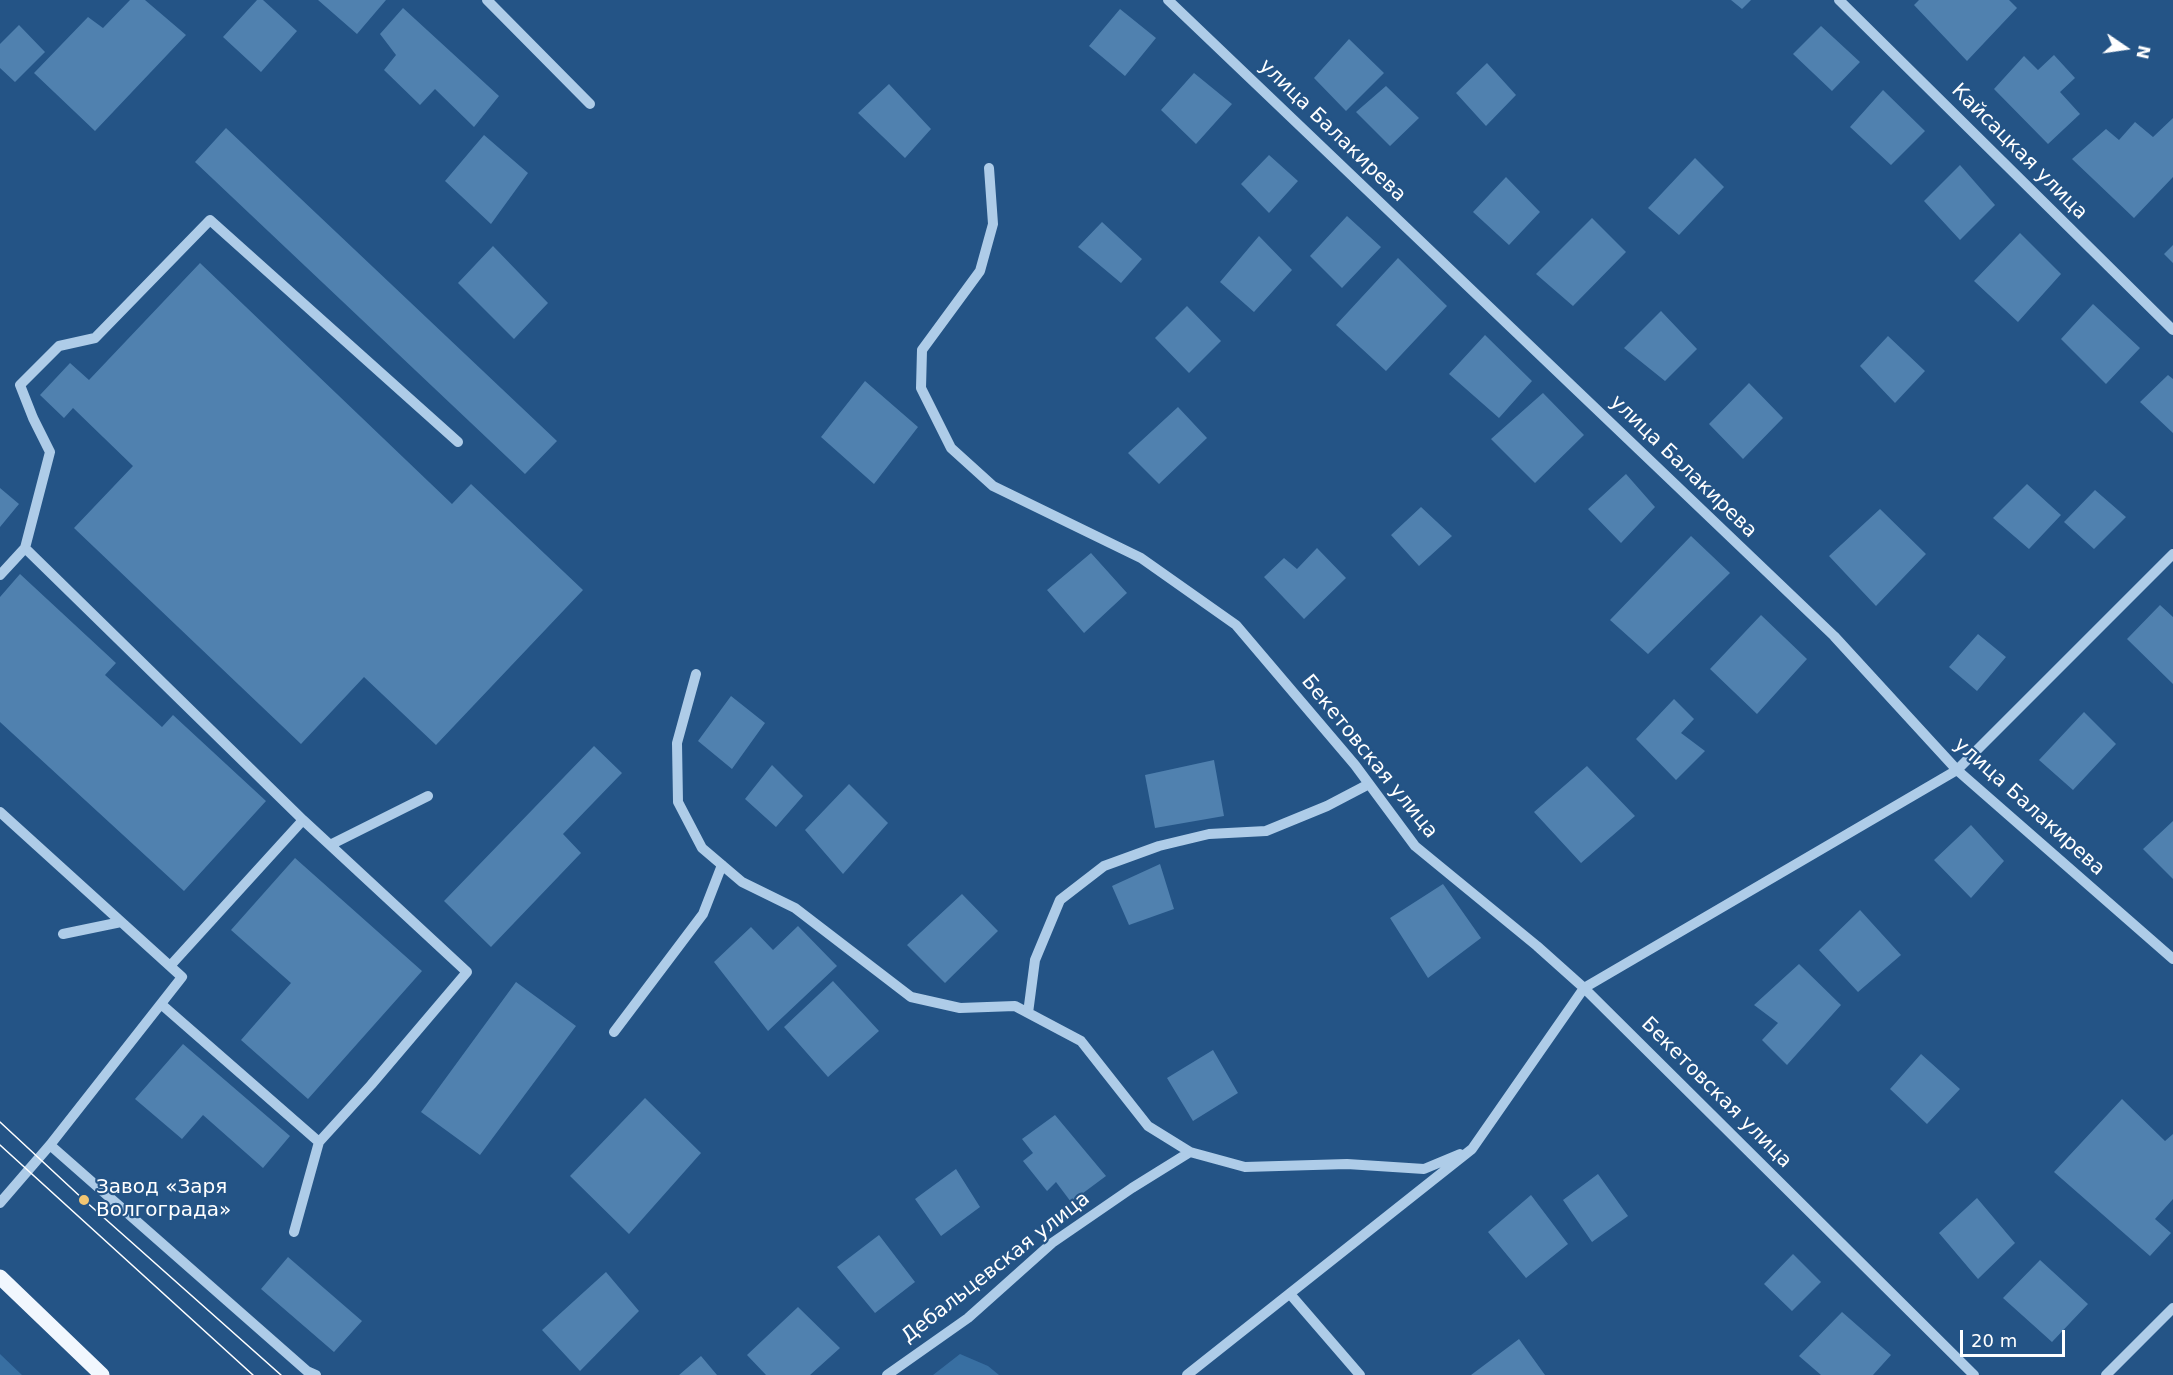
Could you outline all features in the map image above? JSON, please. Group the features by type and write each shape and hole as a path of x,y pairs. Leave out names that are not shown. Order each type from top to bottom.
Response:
{"main road":[{"path":"0,1277 102,1375"}],"street":[{"path":"487,0 590,104"},
{"name":"улица Балакирева","path":"1168,0 1834,636 1957,770 2173,959"},
{"name":"Кайсацкая улица","path":"1839,0 2173,330"},
{"name":"Бекетовская улица","path":"988,168 993,224 980,271 922,350 921,388 951,448 993,486 1141,558 1236,625 1369,784 1415,846 1537,946 1584,988 1974,1375"},
{"path":"0,575 25,548 50,452 20,385 59,346 95,338 210,220 458,442"},
{"path":"25,548 303,820 467,972 372,1085 319,1142 294,1232"},
{"path":"1187,1375 1472,1149 1584,988 1957,770 2173,554"},
{"path":"696,674 677,743 678,802 702,848 742,882 795,908 871,969 911,997 960,1008 1015,1006 1081,1041 1148,1126 1190,1152 1245,1167 1347,1164 1424,1168 1472,1149"},
{"path":"1028,1013 1035,960 1060,900 1104,866 1159,846 1209,834 1266,831 1327,806 1369,784"},
{"path":"330,845 428,796"},
{"path":"0,812 182,977 50,1145 0,1203"},
{"path":"170,966 303,820"},
{"path":"614,1032 703,914 722,865"},
{"path":"63,934 121,922"},
{"path":"161,1004 319,1142"},
{"path":"50,1145 307,1371 316,1375"},
{"name":"Дебальцевская улица","path":"887,1375 968,1317 1052,1243 1132,1188 1190,1152"},
{"path":"1290,1294 1360,1375"},
{"path":"2106,1375 2173,1308"}],"shaded area":[{"path":"0,1354 22,1375 0,1375"},
{"path":"960,1354 988,1366 999,1375 933,1375"}],"building":[{"path":"130,0 145,0 186,35 95,131 34,73 88,17 103,28"},
{"path":"257,0 263,0 297,31 261,72 223,37"},
{"path":"318,0 386,0 357,34"},
{"path":"1731,0 1751,0 1742,9"},
{"path":"1919,0 2009,0 2017,8 1967,61 1914,5"},
{"path":"403,8 499,96 474,127 435,89 420,105 384,70 396,55 380,34"},
{"path":"1120,9 1156,38 1125,76 1089,46"},
{"path":"19,25 45,52 15,82 0,68 0,44"},
{"path":"1821,26 1860,62 1832,91 1793,54"},
{"path":"1349,39 1384,73 1346,111 1314,78"},
{"path":"2054,55 2075,78 2060,92 2080,114 2048,144 1994,89 2024,56 2038,70"},
{"path":"1487,63 1516,95 1486,126 1456,93"},
{"path":"1194,73 1232,104 1196,144 1161,110"},
{"path":"889,84 931,129 905,158 858,113"},
{"path":"1386,86 1419,118 1390,146 1356,112"},
{"path":"1883,90 1925,131 1891,165 1850,127"},
{"path":"2173,118 2173,177 2134,218 2072,159 2106,129 2119,140 2135,122 2153,137"},
{"path":"226,128 557,441 525,474 195,162"},
{"path":"484,135 528,173 491,224 445,181"},
{"path":"1269,155 1298,181 1269,213 1241,184"},
{"path":"1695,158 1724,187 1679,235 1648,208"},
{"path":"1960,165 1995,205 1960,240 1924,201"},
{"path":"1506,177 1540,212 1509,245 1473,212"},
{"path":"1347,216 1381,247 1342,288 1310,256"},
{"path":"1592,218 1626,252 1573,306 1536,274"},
{"path":"1102,222 1142,259 1121,283 1078,247"},
{"path":"2020,233 2061,274 2018,322 1974,281"},
{"path":"1259,236 1292,270 1254,312 1220,282"},
{"path":"2173,245 2173,263 2164,254"},
{"path":"493,246 548,303 514,339 458,283"},
{"path":"1398,258 1447,306 1386,371 1336,325"},
{"path":"200,263 452,504 471,484 583,590 436,745 364,677 301,744 74,528 133,466 73,408 64,418 40,395 70,363 89,380"},
{"path":"2093,304 2140,348 2106,384 2061,339"},
{"path":"1187,306 1221,341 1189,373 1155,338"},
{"path":"1661,311 1697,349 1665,381 1624,348"},
{"path":"1485,335 1532,381 1499,418 1449,374"},
{"path":"1888,336 1925,371 1895,403 1860,366"},
{"path":"2168,375 2173,379 2173,433 2140,402"},
{"path":"865,381 918,427 874,484 821,437"},
{"path":"1749,383 1783,418 1743,459 1709,424"},
{"path":"1543,393 1584,435 1535,483 1491,439"},
{"path":"1178,407 1207,438 1159,484 1128,453"},
{"path":"1626,474 1655,507 1621,543 1588,509"},
{"path":"2027,484 2061,515 2029,549 1993,518"},
{"path":"0,488 19,504 0,527"},
{"path":"2095,490 2126,517 2094,549 2064,522"},
{"path":"1421,507 1452,536 1419,566 1391,535"},
{"path":"1880,509 1926,554 1876,606 1829,556"},
{"path":"1691,536 1730,573 1648,654 1610,620"},
{"path":"1317,548 1346,578 1304,619 1264,577 1284,558 1297,569"},
{"path":"1091,553 1127,593 1084,633 1047,590"},
{"path":"20,574 116,663 105,675 162,727 173,715 266,801 184,891 0,722 0,597"},
{"path":"2160,605 2173,617 2173,684 2127,639"},
{"path":"1761,615 1807,659 1757,714 1710,669"},
{"path":"1978,634 2006,657 1977,691 1949,667"},
{"path":"731,696 765,723 732,769 698,741"},
{"path":"1674,699 1694,719 1681,733 1705,751 1676,780 1636,739"},
{"path":"2084,712 2116,744 2073,790 2039,760"},
{"path":"594,746 622,773 563,834 581,853 491,947 444,901"},
{"path":"1214,760 1224,816 1155,828 1145,775"},
{"path":"772,765 803,796 776,827 745,799"},
{"path":"1587,766 1635,816 1581,863 1534,812"},
{"path":"849,784 888,823 843,874 805,830"},
{"path":"2173,821 2173,879 2143,849"},
{"path":"1971,825 2004,861 1971,898 1934,860"},
{"path":"295,858 422,971 308,1099 241,1040 291,983 231,930"},
{"path":"1160,864 1174,909 1129,925 1112,886"},
{"path":"1443,884 1481,938 1428,978 1390,918"},
{"path":"962,894 998,931 945,983 907,945"},
{"path":"1860,910 1901,955 1858,992 1819,950"},
{"path":"798,926 837,966 768,1031 714,962 751,927 773,950"},
{"path":"1799,964 1841,1005 1787,1065 1762,1040 1778,1023 1754,1005"},
{"path":"833,981 879,1031 828,1077 784,1027"},
{"path":"516,982 576,1026 480,1155 421,1112"},
{"path":"183,1044 290,1136 263,1168 203,1115 182,1139 135,1099"},
{"path":"1213,1050 1238,1093 1193,1121 1167,1078"},
{"path":"1921,1054 1960,1089 1927,1124 1890,1089"},
{"path":"645,1098 701,1153 629,1234 570,1176"},
{"path":"2122,1099 2165,1141 2173,1134 2173,1199 2155,1219 2171,1233 2150,1256 2054,1172"},
{"path":"1055,1115 1106,1176 1071,1202 1056,1182 1047,1191 1023,1161 1033,1153 1022,1139"},
{"path":"956,1169 980,1207 941,1236 915,1199"},
{"path":"1598,1174 1628,1216 1592,1242 1563,1200"},
{"path":"1531,1195 1568,1244 1526,1278 1488,1232"},
{"path":"1977,1198 2015,1243 1978,1279 1939,1233"},
{"path":"879,1235 915,1282 875,1313 837,1267"},
{"path":"1793,1254 1821,1282 1792,1311 1764,1284"},
{"path":"288,1257 362,1321 334,1352 261,1289"},
{"path":"2040,1260 2088,1304 2052,1342 2003,1298"},
{"path":"606,1272 639,1311 580,1371 542,1330"},
{"path":"798,1307 840,1348 810,1375 766,1375 747,1355"},
{"path":"1842,1312 1891,1355 1873,1375 1821,1375 1799,1356"},
{"path":"1519,1339 1545,1375 1471,1375"},
{"path":"701,1356 717,1375 679,1375"}],"tram line":[{"path":"0,1122 281,1375"},
{"path":"0,1145 253,1375"}],"place":[{"name":"Завод «Заря Волгограда»","path":"84,1200"}]}
